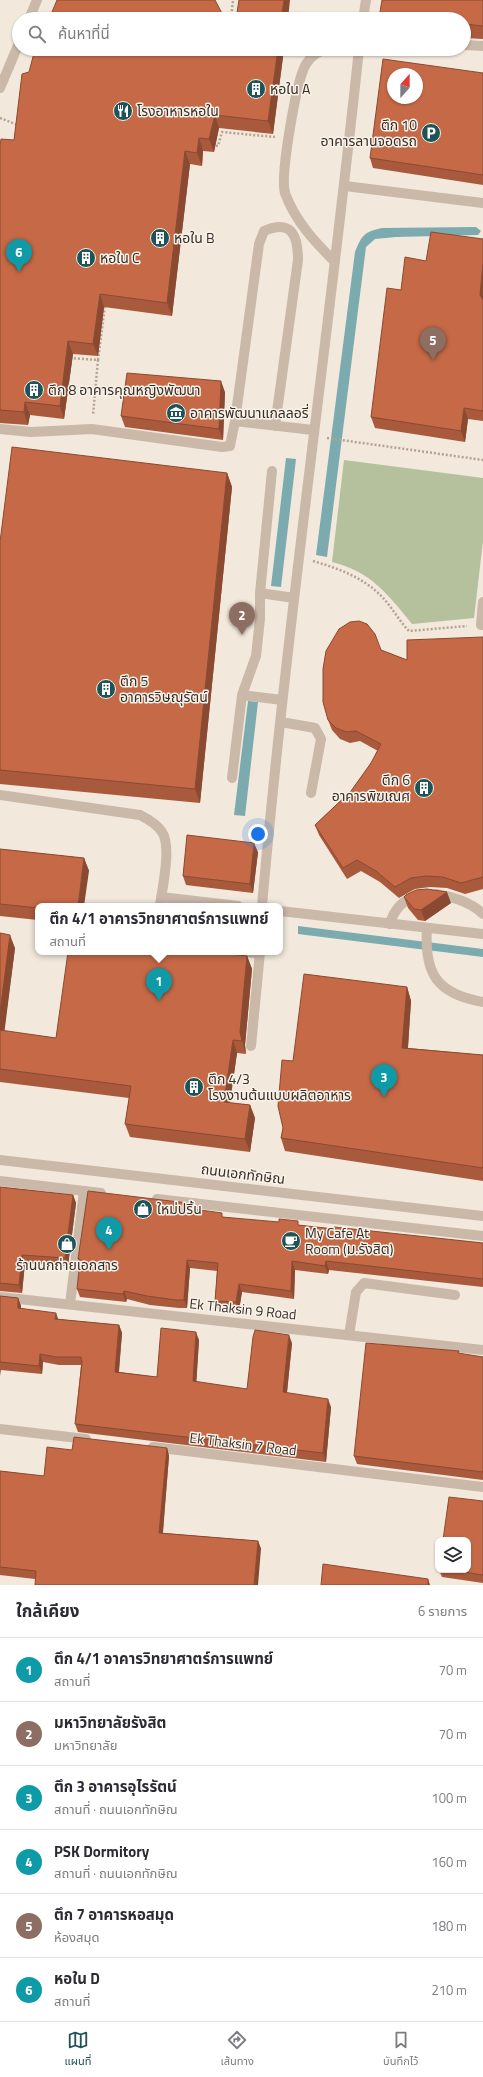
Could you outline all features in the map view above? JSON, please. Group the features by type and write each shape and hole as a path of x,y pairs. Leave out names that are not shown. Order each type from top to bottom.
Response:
{"street":[{"path":"32,12 37,0"},
{"path":"364,12 366,0"},
{"path":"471,45 483,46"},
{"path":"0,88 14,56"},
{"path":"312,56 303,72 296,95 288,138 284,191 291,208 317,244 335,262"},
{"path":"262,903 282,700 313,430 345,186 358,56"},
{"path":"345,186 483,203"},
{"path":"0,429 31,432 92,429 222,447 230,446 235,421 259,244 264,231 280,227 293,232 299,245 274,426"},
{"path":"235,421 313,430"},
{"path":"232,778 242,695 256,656 260,619 260,592 272,471"},
{"path":"260,592 294,598"},
{"path":"482,625 483,602"},
{"path":"242,695 282,700"},
{"path":"281,722 316,728 321,739 311,794"},
{"path":"0,795 140,815 153,822 162,832 167,845 160,902 180,903"},
{"path":"390,924 400,906 406,899 418,894 434,893 457,899 477,908 483,914"},
{"path":"283,912 483,934"},
{"path":"427,928 426,951 430,968 438,981 454,994 463,998 483,1002"},
{"path":"251,1046 260,955"},
{"name":"ถนนเอกทักษิณ","path":"0,1160 483,1216"},
{"path":"0,1181 108,1194"},
{"path":"70,1304 84,1191"},
{"path":"147,1198 483,1236"},
{"path":"349,1335 356,1292 364,1283 455,1295"},
{"name":"Ek Thaksin 9 Road","path":"0,1297 483,1350"},
{"path":"0,1429 95,1440"},
{"name":"Ek Thaksin 7 Road","path":"142,1446 483,1487"}],"path":[{"path":"232,12 233,0"},
{"path":"0,118 22,126"},
{"path":"210,145 218,146 223,124"},
{"path":"222,132 288,138"},
{"path":"92,429 98,360 106,299"},
{"path":"68,358 98,360"},
{"path":"329,439 483,460"},
{"path":"299,557 336,568 362,579 383,597 409,631 482,625"}],"green space":[{"path":"344,460 483,478 483,541 474,618 412,624 386,593 368,578 346,566 332,562"}],"water":[{"path":"476,227 481,231 478,235 375,239 366,247 327,557 316,555 355,252 364,235 382,228"},
{"path":"286,458 296,459 281,587 271,586"},
{"path":"248,701 258,702 245,816 234,815"},
{"path":"298,926 483,949 483,957 298,934"}],"building":[{"path":"57,0 215,0 221,12 52,12"},
{"path":"239,0 284,0 282,12 237,12"},
{"path":"382,0 483,0 483,26 471,25 471,12 380,12"},
{"path":"33,56 277,56 268,121 215,115 209,139 199,138 197,153 185,151 167,303 100,294 93,344 68,341 60,406 25,402 24,412 0,410 0,145 1,139 14,140 22,74 29,72"},
{"name":"ตึก 10 อาคารลานจอดรถ","path":"383,59 483,73 483,175 370,158"},
{"path":"431,232 483,239 483,263 480,295 483,300 483,411 464,408 461,431 371,417 387,288 401,290 405,257 426,261"},
{"name":"อาคารพัฒนาแกลลอรี่","path":"127,373 221,381 219,429 121,416"},
{"name":"ตึก 5 อาคารวิษณุรัตน์","path":"12,447 227,473 195,789 0,770 0,542"},
{"name":"ตึก 6 อาคารพิฆเณศ","path":"359,621 367,624 375,634 381,650 407,660 407,640 483,637 483,877 461,883 443,877 426,876 411,878 395,887 376,871 357,860 343,868 315,825 351,791 371,763 381,744 356,731 346,732 336,728 328,720 323,702 323,669 326,651 339,629 350,622"},
{"path":"187,835 254,843 250,884 183,876"},
{"path":"0,849 84,858 78,903 35,903 35,908 0,904"},
{"path":"427,889 447,892 421,910 414,909 404,897 416,890"},
{"path":"0,933 10,935 0,1013"},
{"path":"68,955 247,956 240,1032 242,1041 233,1040 224,1102 250,1105 245,1139 125,1124 131,1086 0,1069 0,1030 56,1038"},
{"path":"304,974 407,987 402,1048 483,1055 483,1168 281,1138 283,1128 278,1106 282,1060 293,1061"},
{"path":"0,1187 73,1195 65,1258 22,1255 19,1285 0,1283"},
{"path":"88,1191 187,1203 186,1208 222,1213 222,1217 279,1222 279,1219 298,1221 298,1225 334,1229 334,1227 483,1243 483,1279 326,1261 325,1266 292,1261 291,1291 239,1284 236,1302 215,1301 218,1263 187,1260 184,1300 147,1296 124,1291 123,1294 77,1289 80,1259 78,1259"},
{"path":"0,1296 18,1298 18,1308 56,1313 55,1319 119,1325 115,1372 157,1377 161,1328 196,1332 193,1381 247,1389 255,1330 289,1335 283,1392 328,1399 323,1453 75,1424 82,1363 81,1357 56,1357 40,1354 39,1366 0,1362"},
{"path":"366,1343 459,1351 458,1353 483,1357 483,1472 354,1456"},
{"path":"74,1437 167,1448 159,1533 258,1541 254,1585 35,1585 36,1571 0,1567 0,1471 44,1476 47,1447 72,1450"},
{"path":"449,1497 483,1501 483,1575 470,1573 471,1537 443,1537"},
{"path":"323,1564 428,1579 428,1585 321,1585"}],"place":[{"name":"หอใน A","path":"256,89"},
{"name":"โรงอาหารหอใน","path":"123,111"},
{"name":"ตึก 10 อาคารลานจอดรถ","path":"431,133"},
{"name":"หอใน B","path":"160,238"},
{"name":"หอใน C","path":"86,258"},
{"name":"หอใน D","path":"19,272"},
{"name":"ตึก 7 อาคารหอสมุด","path":"433,360"},
{"name":"ตึก 8 อาคารคุณหญิงพัฒนา","path":"34,390"},
{"name":"อาคารพัฒนาแกลลอรี่","path":"176,413"},
{"name":"มหาวิทยาลัยรังสิต","path":"242,635"},
{"name":"ตึก 5 อาคารวิษณุรัตน์","path":"106,689"},
{"name":"ตึก 6 อาคารพิฆเณศ","path":"424,788"},
{"name":"ตึก 4/1 อาคารวิทยาศาตร์การแพทย์","path":"159,1001"},
{"name":"ตึก 4/3 โรงงานต้นแบบผลิตอาหาร","path":"194,1087"},
{"name":"ตึก 3 อาคารอุไรรัตน์","path":"384,1097"},
{"name":"ใหม่ปริ้น","path":"143,1209"},
{"name":"My Cafe At Room (ม.รังสิต)","path":"291,1241"},
{"name":"ร้านนกถ่ายเอกสาร","path":"67,1244"},
{"name":"PSK Dormitory","path":"109,1250"}]}
